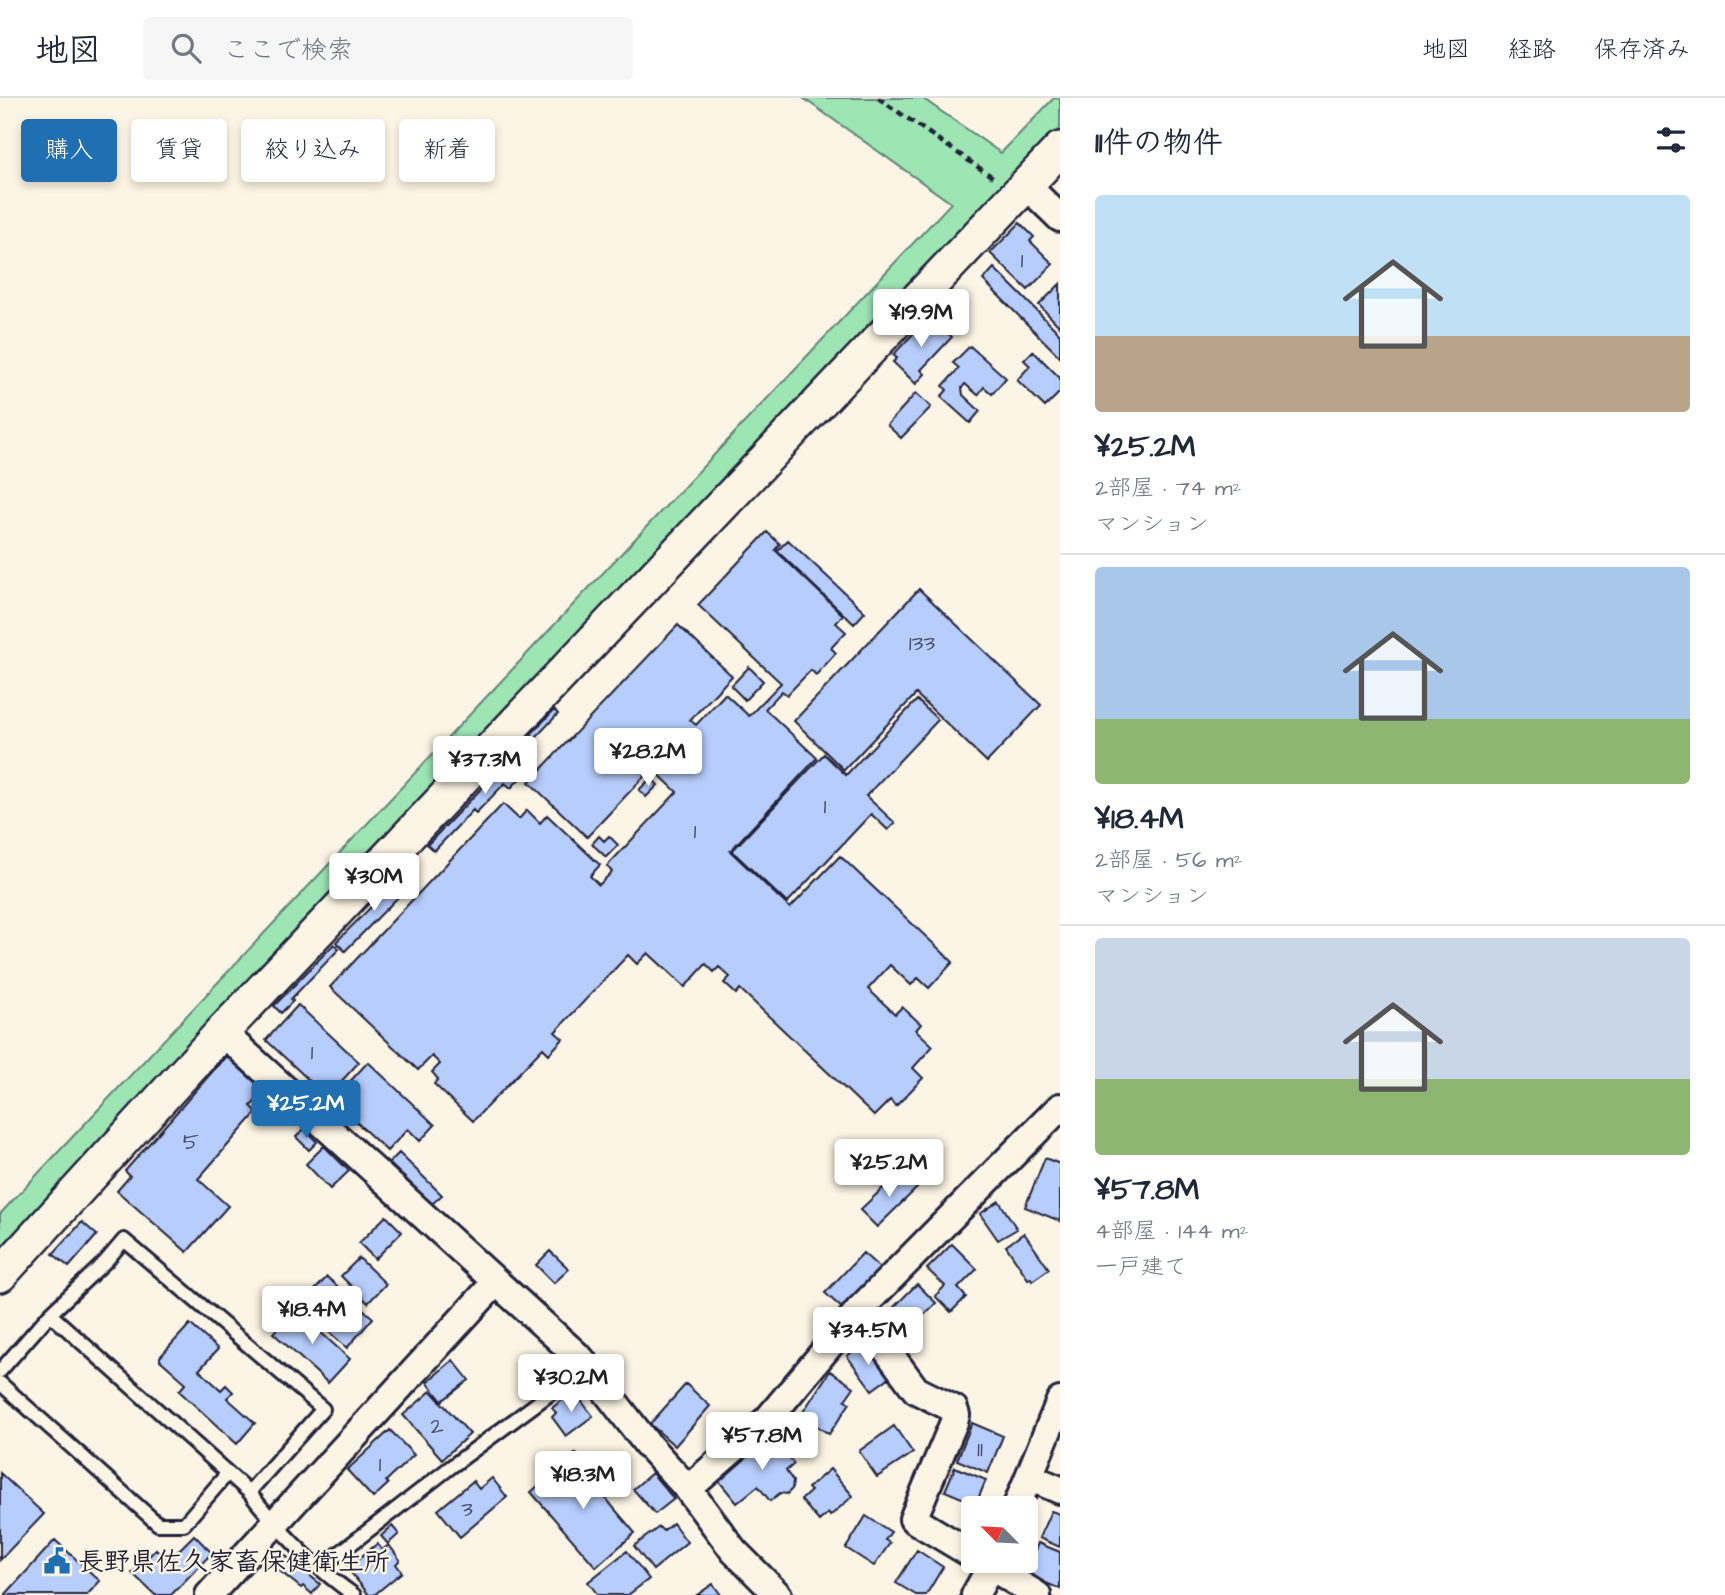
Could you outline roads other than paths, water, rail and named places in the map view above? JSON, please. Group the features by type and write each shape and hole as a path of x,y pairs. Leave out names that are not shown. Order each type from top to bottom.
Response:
{"street":[{"path":"0,1275 222,1032 1060,149"},
{"path":"1022,189 1060,218"},
{"path":"222,1032 581,1359 647,1444 688,1489 734,1551 778,1595"},
{"path":"688,1489 768,1419 858,1311 1060,1107"},
{"path":"209,1595 496,1282"},
{"path":"858,1311 916,1390 954,1409 954,1422 913,1519 961,1547"},
{"path":"1021,1496 1060,1401"},
{"path":"1029,1477 1060,1490"},
{"path":"975,1595 981,1573"},
{"path":"1003,1573 1037,1595"}],"lane":[{"path":"0,1371 50,1314 106,1261 124,1240 323,1409 249,1492"},
{"path":"50,1314 249,1492 274,1524 320,1568 354,1595"},
{"path":"320,1568 555,1390 581,1359"},
{"path":"0,1383 158,1524 184,1524 227,1474"}],"place":[{"name":"長野県佐久家畜保健衛生所","path":"57,1561"}]}
